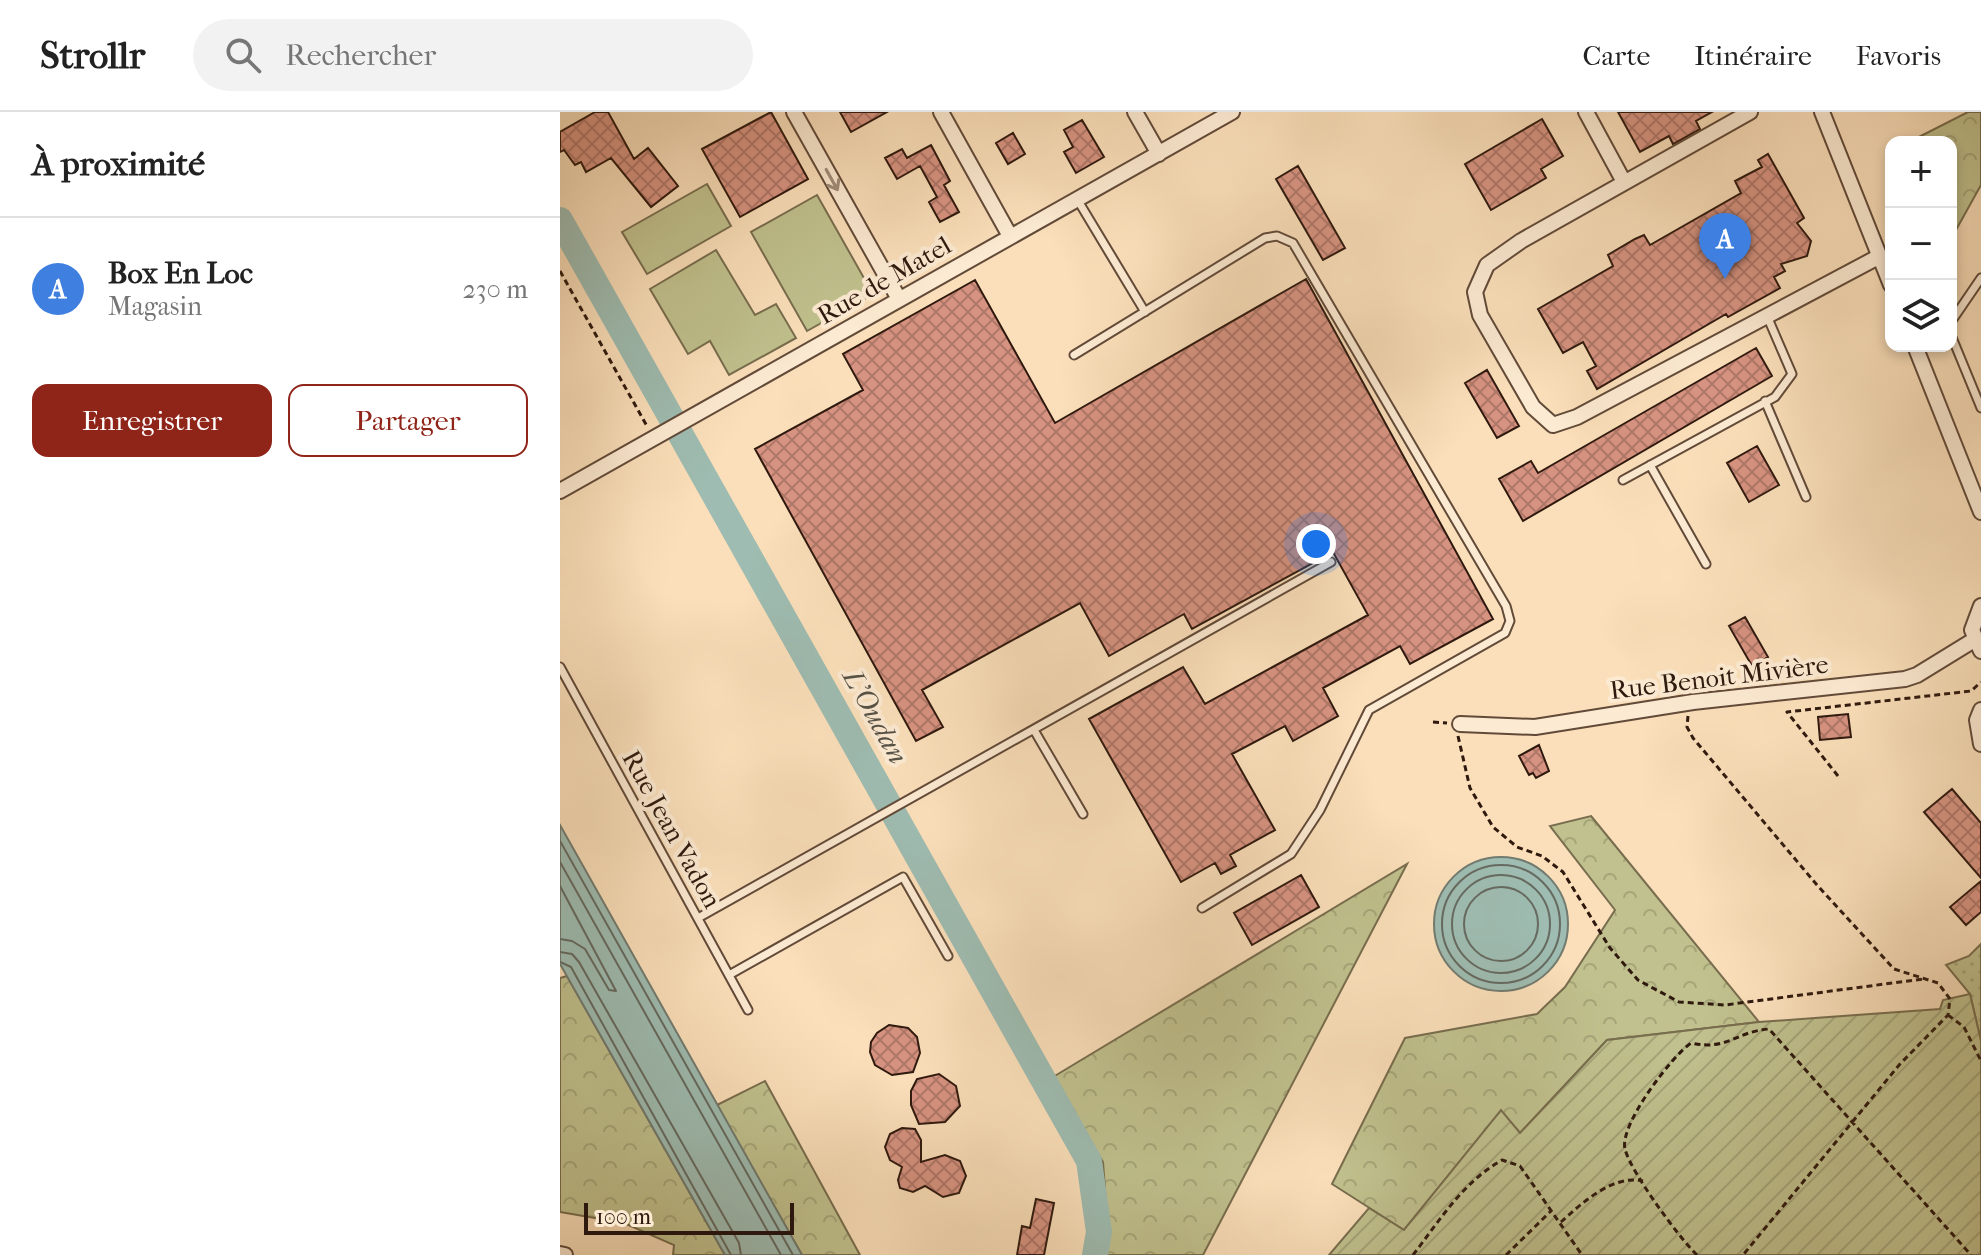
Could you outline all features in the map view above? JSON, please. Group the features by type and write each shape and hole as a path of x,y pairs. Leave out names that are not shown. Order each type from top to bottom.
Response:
{"street":[{"path":"794,112 899,299"},
{"path":"941,112 1010,236"},
{"path":"1135,112 1159,154"},
{"name":"Rue de Matel","path":"560,491 1232,112"},
{"path":"1586,112 1624,182"},
{"path":"1750,112 1521,241 1487,265 1475,292 1480,315 1533,407 1553,425 1577,417 1880,256"},
{"path":"1822,112 1889,280"},
{"path":"1917,352 1981,512"},
{"path":"1978,645 1973,621 1981,606"},
{"name":"Rue Benoit Mivière","path":"1459,731 1535,727 1693,702 1905,679 1978,645"},
{"path":"1981,710 1977,720 1981,744"}],"lane":[{"path":"1077,199 1145,312"},
{"path":"1074,355 1265,238 1277,236 1293,243 1506,606 1510,621 1505,633 1369,710 1320,810 1291,854 1202,908"},
{"path":"1957,313 1981,278"},
{"path":"1623,480 1765,401 1786,386 1792,374 1767,316"},
{"path":"1957,350 1981,408"},
{"path":"1765,401 1806,497"},
{"path":"1650,465 1706,564"},
{"path":"698,918 1331,562"},
{"name":"Rue Jean Vadon","path":"560,667 748,1010"},
{"path":"1034,730 1083,814"},
{"path":"729,975 903,877 948,956"}],"path":[{"path":"560,271 653,438"},
{"path":"1838,776 1787,712 1971,691 1981,682"},
{"path":"1693,702 1687,727 1693,738 1817,885 1894,969 1938,983 1950,999 1948,1015 1900,1064 1743,1255"},
{"path":"1459,731 1470,788 1493,827 1517,847 1542,856 1563,872 1610,948 1638,980 1679,1002 1725,1005 1927,978"},
{"path":"1948,1015 1964,1027 1981,1061"},
{"path":"1697,1255 1643,1181 1624,1148 1626,1129 1676,1053 1691,1043 1711,1047 1724,1045 1748,1031 1769,1029 1971,1255"},
{"path":"1413,1255 1480,1172 1502,1160 1520,1166 1582,1255"},
{"path":"1561,1223 1607,1187 1630,1178 1643,1181"},
{"path":"1506,1255 1552,1210"}],"green space":[{"path":"1968,112 1981,112 1981,185 1957,228 1957,136 1921,136"},
{"path":"707,184 731,226 647,274 622,232"},
{"path":"817,195 873,294 807,331 751,232"},
{"path":"716,250 755,315 776,304 796,338 729,375 710,341 688,354 650,289"},
{"path":"1591,816 1759,1022 1607,1040 1520,1133 1501,1111 1404,1230 1332,1184 1405,1038 1537,1014 1565,987 1615,910 1550,826"},
{"path":"1407,864 1203,1255 1104,1255 1108,1231 1103,1162 1053,1077"},
{"path":"1981,944 1981,1041 1970,994 1946,965 1969,956"},
{"path":"567,976 725,1255 673,1255 674,1245 624,1223 560,1212 560,978"},
{"path":"1970,994 1981,1041 1981,1255 1329,1255 1369,1208 1404,1230 1501,1110 1520,1133 1607,1040 1759,1022 1940,1009 1943,1000"},
{"path":"765,1081 860,1255 802,1255 717,1105"}],"water":[{"path":"560,825 802,1255 725,1255 560,964"},
{"path":"1501,857 1527,862 1549,876 1563,898 1568,924 1563,950 1549,972 1527,986 1501,991 1475,986 1453,972 1439,950 1434,924 1439,898 1453,876 1475,862"}],"building":[{"path":"595,112 608,112 634,159 648,148 678,186 651,207 611,158 586,172 581,162 575,165 564,150 560,152 560,132"},
{"path":"771,112 808,179 740,217 702,149"},
{"path":"840,112 887,112 851,132"},
{"path":"1618,112 1712,112 1696,121 1700,129 1673,144 1669,136 1640,152"},
{"path":"1542,119 1563,156 1541,169 1546,178 1491,210 1465,164"},
{"path":"1082,120 1104,157 1076,173 1064,152 1073,147 1064,130"},
{"path":"1013,133 1025,154 1008,164 996,143"},
{"path":"931,145 950,181 944,185 959,212 940,222 929,202 937,197 920,166 897,179 885,158 902,149 907,158"},
{"path":"1768,154 1804,218 1797,223 1811,241 1807,256 1781,264 1785,271 1774,277 1780,288 1728,317 1726,314 1597,389 1587,371 1596,366 1583,342 1563,353 1538,309 1613,266 1608,255 1635,239 1644,235 1650,245 1741,193 1735,181 1762,167 1758,160"},
{"path":"1298,166 1345,248 1323,260 1276,179"},
{"path":"1306,279 1493,619 1410,664 1400,646 1323,688 1338,716 1293,741 1285,726 1232,754 1275,830 1230,855 1236,866 1221,874 1215,863 1181,882 1089,719 1183,667 1205,704 1368,615 1333,552 1192,629 1184,614 1109,656 1080,603 922,690 943,727 916,741 755,449 863,390 843,354 975,280 1055,423"},
{"path":"1756,348 1772,376 1523,521 1499,479 1531,461 1538,473"},
{"path":"1487,370 1519,426 1497,438 1465,383"},
{"path":"1757,446 1779,485 1749,502 1727,463"},
{"path":"1745,617 1768,657 1752,666 1729,626"},
{"path":"1848,714 1851,737 1820,740 1818,717"},
{"path":"1539,745 1549,771 1536,778 1533,773 1529,775 1519,756"},
{"path":"1952,789 1981,823 1981,878 1924,812"},
{"path":"1301,875 1319,907 1252,945 1234,913"},
{"path":"1981,881 1981,912 1966,925 1950,907"},
{"path":"889,1025 908,1028 917,1037 920,1053 913,1072 892,1075 875,1065 870,1052 871,1042 877,1033"},
{"path":"939,1074 956,1086 960,1106 945,1122 919,1124 911,1105 911,1091 917,1079"},
{"path":"902,1128 915,1129 921,1140 921,1162 945,1155 960,1161 966,1176 959,1193 943,1197 925,1186 913,1192 900,1188 898,1180 902,1167 890,1160 885,1147 890,1134"},
{"path":"1036,1199 1054,1203 1044,1255 1017,1255 1022,1226 1030,1228"}],"waterway":[{"name":"L'Oudan","path":"560,220 1089,1161 1099,1232 1095,1255"}],"place":[{"name":"Box En Loc","path":"1725,279"}]}
